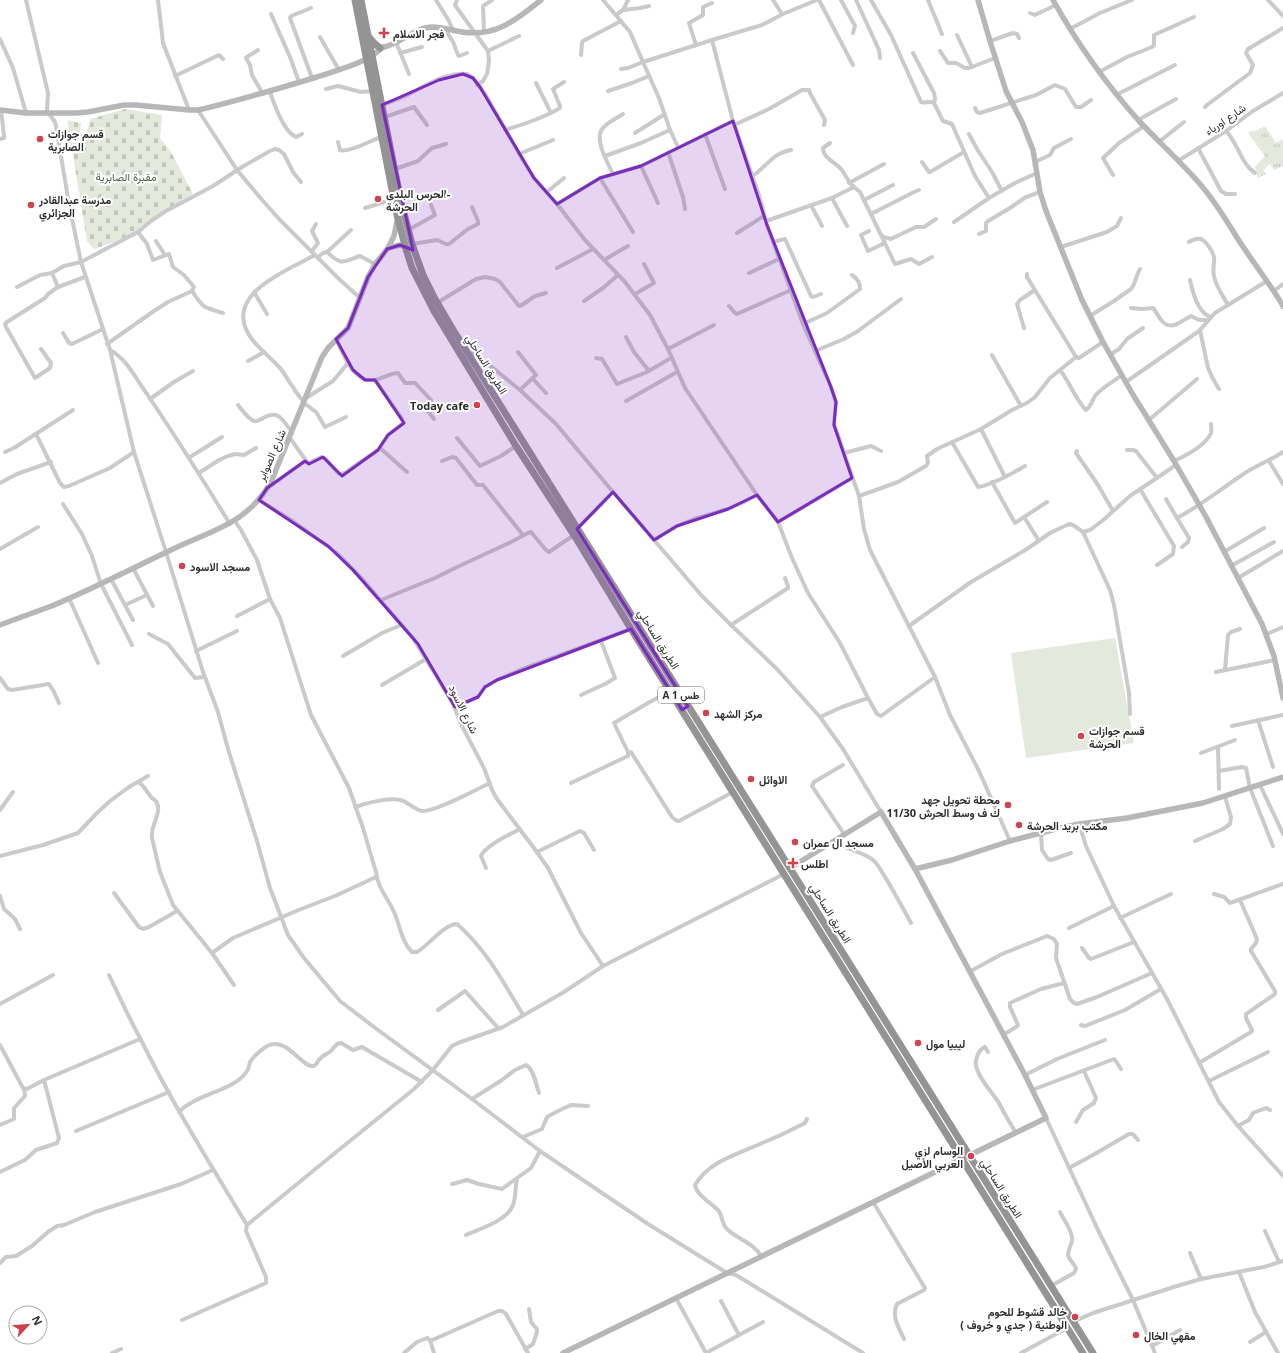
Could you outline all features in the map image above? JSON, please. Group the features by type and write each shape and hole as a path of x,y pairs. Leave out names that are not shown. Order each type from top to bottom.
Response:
{"highway":[{"name":"الطريق الساحلي","path":"355,0 373,53"},
{"name":"الطريق الساحلي","path":"361,0 367,34 373,53 381,136 397,215 408,245 437,303 467,353 516,446 575,532 631,629 670,691 685,708 733,792 962,1159 1070,1325 1093,1353"},
{"path":"373,53 376,57 379,76 376,91"},
{"name":"الطريق الساحلي","path":"376,91 385,117 408,230 408,245 412,268 434,311 491,398 685,708 790,868 969,1155 1050,1286 1083,1353"}],"street":[{"path":"26,0 48,93 47,108 56,126 69,204 81,262 110,350 134,452 204,677 218,712 270,888 288,935 304,958 340,1001 432,1071 523,1137 540,1152 648,1224 727,1273 736,1275 863,1353"},
{"path":"158,0 163,43 189,110"},
{"path":"436,0 449,21 450,30 448,34 458,55 460,56 467,53"},
{"path":"457,0 455,4 457,8 488,51 490,61 487,74 483,82 477,85"},
{"path":"484,32 483,6 492,0"},
{"path":"0,140 4,138 4,136 0,110 49,114 88,112 124,105 198,110 263,94 339,70 425,28 431,27 475,34 500,29 542,0"},
{"path":"603,0 631,34 648,76 659,98 670,130 678,147"},
{"path":"623,10 628,0"},
{"path":"773,0 782,14"},
{"path":"621,69 762,25 782,14 818,0 853,65"},
{"path":"841,0 855,26 852,33"},
{"path":"856,0 879,50 880,58"},
{"path":"871,0 892,35 921,102 934,103"},
{"path":"928,0 942,34"},
{"path":"978,0 1006,91 1027,133 1035,162 1040,192 1046,211 1090,316 1110,355 1199,505 1267,634 1281,681 1283,698"},
{"path":"1070,29 1100,12 1132,0"},
{"path":"1268,0 1283,16"},
{"path":"696,45 689,23 703,14 703,7 712,3"},
{"path":"1030,14 1035,15 1055,3 1070,29 1116,95 1138,120 1160,141 1216,204 1236,236 1274,290 1283,306"},
{"path":"616,15 623,10 640,8 648,5"},
{"path":"311,8 291,16 290,18 312,78"},
{"path":"271,14 299,82"},
{"path":"1099,72 1127,57 1152,47 1154,45 1154,34 1194,17"},
{"path":"581,55 583,41 621,21"},
{"path":"1206,107 1250,73 1253,65 1246,53 1248,49 1283,28"},
{"path":"990,41 1013,33 1019,38"},
{"path":"958,35 972,67"},
{"path":"488,51 519,36"},
{"path":"320,37 339,70"},
{"path":"0,39 13,68 26,113"},
{"path":"712,40 734,123 765,219 803,324 831,387 836,402 834,424 859,496 864,529 870,550 935,677 948,709 1010,841"},
{"path":"396,42 409,74"},
{"path":"400,53 422,47"},
{"path":"258,50 246,58 250,65 252,75 263,94"},
{"path":"940,51 948,64 957,63 965,68 972,67 995,58"},
{"path":"913,53 934,93 934,103 943,121 952,124 977,179 989,198"},
{"path":"175,76 219,55 223,59"},
{"path":"1116,95 1175,65"},
{"path":"382,105 449,76 467,74 473,78 485,94 536,181 557,204 585,240 635,294 654,321 668,349 677,372 692,400 757,495 778,522 808,593 840,643 877,714 881,716 935,677"},
{"path":"608,91 648,76"},
{"path":"505,130 528,123 560,108 554,88 564,82"},
{"path":"536,83 551,113"},
{"path":"975,108 979,113 1036,95 1056,85 1064,89 1076,107 1081,107 1092,100"},
{"path":"326,89 338,86 360,92 376,91"},
{"path":"557,204 600,178 641,166 705,134 769,109 802,90 809,90 825,120 824,125"},
{"path":"270,92 276,109 291,134 296,137 302,134"},
{"name":"شارع اورباء","path":"1178,161 1226,131 1253,111 1283,92"},
{"path":"1138,120 1176,99"},
{"path":"385,117 414,107 427,125"},
{"path":"198,110 238,170 280,220 360,298"},
{"path":"613,174 599,137 603,127 623,114"},
{"path":"635,133 665,114"},
{"path":"1160,141 1184,122"},
{"path":"1113,175 1103,158 1120,143 1144,126"},
{"path":"605,156 641,143 670,130"},
{"path":"1226,131 1243,159 1255,173"},
{"path":"705,134 725,190"},
{"path":"969,134 1002,191"},
{"path":"338,142 340,150 344,151 353,149 381,136"},
{"path":"1035,162 1050,155 1054,148 1071,139"},
{"path":"519,154 553,140"},
{"path":"395,169 419,160 432,148 446,144"},
{"path":"830,144 824,147 823,152 827,158 841,170 849,183 858,190 892,258 897,264 911,258 919,264 932,257"},
{"path":"1198,148 1221,191 1226,194 1235,194"},
{"path":"17,287 40,275 52,273 64,266 81,262 138,232 166,211 213,186 270,150 279,150 284,154 292,172 301,182"},
{"path":"752,176 777,154 791,150"},
{"path":"668,152 683,197 685,209"},
{"path":"922,162 930,172 964,152"},
{"path":"849,183 884,164"},
{"path":"641,166 658,203"},
{"path":"954,222 1016,182 1037,173"},
{"path":"547,192 564,178"},
{"path":"600,178 633,232"},
{"path":"864,200 893,185"},
{"path":"737,233 765,219 832,198 854,188"},
{"path":"871,214 919,190"},
{"path":"980,234 986,231 986,223 988,221 1024,198 1040,192"},
{"path":"832,198 847,226"},
{"path":"365,208 394,199"},
{"path":"408,230 435,215 431,205"},
{"path":"811,205 822,226"},
{"path":"388,248 437,240 449,244 468,229 478,224 472,207"},
{"name":"شارع الصوابر","path":"0,625 101,584 166,552 232,523 259,500 267,488 291,435 322,357 336,339 348,328 368,277 375,264 388,248 396,232 397,215"},
{"path":"1061,247 1107,232 1117,226 1121,218"},
{"path":"881,235 891,239 916,227 924,227 936,219"},
{"path":"315,254 318,243 312,231 316,224"},
{"path":"346,417 325,427 316,412 293,388 279,366 248,335 243,316 245,307 254,292 269,280 315,254 327,252 351,230"},
{"path":"869,231 861,235 868,251 885,243"},
{"path":"107,344 168,302 194,290 194,287 187,278 175,269 169,254 153,260 147,244 138,232"},
{"path":"773,242 785,239 811,296 821,294"},
{"path":"1189,242 1196,239 1201,239 1212,252 1214,258 1213,275 1228,305"},
{"path":"156,241 165,255"},
{"path":"604,260 628,246"},
{"path":"557,268 594,249"},
{"path":"327,252 337,261 347,261 360,256 375,264"},
{"path":"749,272 779,259"},
{"path":"635,294 654,283 644,264"},
{"path":"1090,316 1131,289 1140,269"},
{"path":"52,273 58,286"},
{"path":"1027,274 1035,290 1076,357"},
{"path":"584,301 603,288 618,275"},
{"path":"803,324 827,313 860,289 859,283 852,275"},
{"path":"437,303 476,279 485,276 500,282 519,306 535,296 546,293"},
{"path":"41,349 51,363 50,368 35,378 5,324 45,298 58,286 85,277"},
{"path":"1190,280 1198,305 1209,319"},
{"path":"1126,382 1200,330 1209,319 1228,305 1267,281"},
{"path":"1274,290 1283,284"},
{"path":"728,306 737,314 790,290"},
{"path":"1024,328 1017,304 1020,300 1035,290"},
{"path":"192,291 205,308 223,313"},
{"path":"254,292 266,314"},
{"path":"815,351 844,339 858,331 901,299"},
{"path":"1131,308 1153,308 1162,321 1168,326 1174,326 1191,316 1199,320 1209,319"},
{"path":"668,349 714,325"},
{"path":"1110,355 1119,349 1124,341 1143,328"},
{"path":"63,333 69,343 72,344 103,329"},
{"path":"1200,330 1208,368 1219,389"},
{"path":"626,337 634,352 649,371"},
{"path":"336,339 348,363 353,370 365,380 375,380 398,373 407,384 415,384 431,400 427,410 434,419"},
{"path":"859,496 898,482 926,466 928,463 927,456 937,449 981,429 1035,397 1050,378 1076,357 1081,357 1103,342"},
{"path":"110,350 120,356 150,399 190,457 232,523 241,530 256,560 270,599 282,624 310,712 349,788 363,828 376,877 394,910 404,941 412,952 415,953 453,924 457,924 467,933 483,952 523,1015"},
{"path":"248,361 264,352"},
{"path":"518,352 536,373 536,376 520,390"},
{"path":"467,353 474,354 482,359 520,390 556,424 702,596 731,626 777,669 820,717 850,759 915,869 1025,1075 1098,1230 1133,1300 1155,1353"},
{"path":"992,356 1021,406"},
{"path":"596,358 602,359 617,384 649,371 671,358"},
{"path":"305,401 333,381 348,363"},
{"path":"1060,370 1068,380 1080,403 1086,410 1102,389 1122,375"},
{"path":"150,399 193,371"},
{"path":"626,401 677,372"},
{"path":"533,379 546,393"},
{"path":"1148,420 1197,379"},
{"path":"267,488 305,461 309,463 319,457 324,457 338,472 343,474 380,448 388,435 403,423 402,419 375,380"},
{"path":"238,405 254,421 258,421 272,414 276,414 280,417 305,461"},
{"path":"5,452 14,448 73,410"},
{"path":"1083,532 1090,530 1107,518 1120,504 1157,478 1208,438 1211,432 1211,424"},
{"path":"981,429 1005,476"},
{"path":"36,434 60,483 64,487 110,468 134,452"},
{"path":"190,457 222,437"},
{"path":"457,438 480,466 501,456 516,446"},
{"path":"952,442 978,486 983,486 1012,474 1025,466"},
{"path":"844,453 871,446 881,451"},
{"path":"199,473 228,456 235,454 244,455 256,448"},
{"path":"380,448 407,472"},
{"path":"1127,450 1136,451 1157,478"},
{"path":"1077,451 1076,453 1098,485 1113,511"},
{"path":"1178,518 1247,472 1283,452"},
{"path":"442,461 452,457 456,458 476,485 483,485 523,535"},
{"path":"1269,461 1283,484"},
{"path":"0,483 51,462"},
{"path":"778,522 852,478"},
{"path":"992,482 1014,522 1017,522 1047,502"},
{"path":"1140,489 1174,546 1173,554 1157,565"},
{"path":"380,600 435,578 531,532 549,552 575,532 613,492"},
{"path":"654,540 677,526 694,519 728,509 757,495"},
{"path":"1166,499 1189,538 1188,542 1182,547"},
{"name":"شارع الاسود","path":"259,500 328,546 354,570 418,644 455,707 461,724 484,768 492,790 502,807 537,852 553,877 581,933 603,966"},
{"path":"63,504 82,534 92,556 101,584 132,645"},
{"path":"1024,517 1039,541"},
{"path":"909,626 971,582 1027,549 1050,533 1066,525 1073,525 1083,532 1110,590 1114,605 1129,693 1130,714"},
{"path":"0,549 38,527"},
{"path":"1224,552 1264,528"},
{"path":"1231,566 1274,542"},
{"path":"1238,578 1283,550"},
{"path":"133,568 153,606"},
{"path":"731,626 787,589 788,586 784,578"},
{"path":"111,579 133,620"},
{"path":"125,605 147,595"},
{"path":"69,598 98,663"},
{"path":"237,616 270,599"},
{"path":"343,656 382,633 401,624"},
{"path":"1267,634 1283,627"},
{"path":"455,707 478,696 485,687 497,680 631,629"},
{"path":"1225,670 1228,635 1231,632 1240,629"},
{"path":"196,651 237,631"},
{"path":"149,634 168,644 195,678 204,677"},
{"path":"581,695 615,678 601,641"},
{"path":"382,685 426,659"},
{"path":"1216,672 1275,660"},
{"path":"0,678 8,689 12,690 49,684 54,690 59,703"},
{"path":"571,783 628,756 628,752 614,723 670,691"},
{"path":"820,717 842,707 868,698"},
{"path":"1232,726 1283,715"},
{"path":"1258,720 1273,767"},
{"path":"1201,753 1235,740"},
{"path":"1218,747 1220,789"},
{"path":"631,752 676,821 679,821 733,792"},
{"path":"843,765 814,782 812,786 844,834"},
{"path":"1219,771 1244,767 1247,772 1250,788 1273,846"},
{"path":"0,856 43,845 78,833 106,804 148,776"},
{"path":"915,869 952,860 1010,841 1079,824 1127,818 1224,797 1283,777"},
{"path":"138,782 142,784 151,797 157,802 158,812 152,831 152,838 163,882 172,905 212,953 234,985"},
{"path":"355,807 372,802 400,799 418,810 423,811 443,805 490,783"},
{"path":"1260,785 1283,834"},
{"path":"0,810 13,792"},
{"path":"1196,841 1230,824 1231,817 1224,797"},
{"path":"790,868 881,812"},
{"path":"1079,824 1086,846 1120,918 1161,989 1225,1111 1283,1176"},
{"path":"486,868 481,856 483,852 493,844 520,829"},
{"path":"537,852 580,831 584,833 594,850"},
{"path":"1041,833 1042,850 1048,859 1051,860 1071,853"},
{"path":"836,840 839,844 872,859 882,872 911,923"},
{"path":"247,1225 422,1082 455,1044 499,1029 564,992 603,966 784,874"},
{"path":"212,953 233,938 376,877"},
{"path":"1214,894 1224,897 1230,904 1283,884"},
{"path":"114,894 139,927 143,929 177,912"},
{"path":"1120,918 1171,894"},
{"path":"0,896 4,909 15,919 20,930"},
{"path":"1199,1063 1252,1032 1246,1018 1246,1014 1275,994 1275,991 1251,952 1251,949 1257,942 1257,939 1240,900"},
{"path":"1069,928 1114,906"},
{"path":"969,972 1002,954 1046,936 1054,939 1057,944 1056,957 1064,983 1072,1002 1077,1004 1152,973"},
{"path":"1082,948 1091,959 1134,942"},
{"path":"0,1004 53,975"},
{"path":"109,975 140,1039 180,1112 247,1225 246,1231 266,1277 266,1283 182,1320"},
{"path":"1003,1035 1016,1027 1018,1024 1010,1007 1010,1003 1042,989 1064,983"},
{"path":"1081,1025 1085,1026 1119,1012 1161,989"},
{"path":"438,1010 465,991 499,1029"},
{"path":"24,1089 140,1039"},
{"path":"1025,1075 1057,1059 1105,1040"},
{"path":"180,1112 184,1106 239,1080 248,1070 250,1062 259,1053 268,1046 275,1044 290,1050 306,1065 313,1066 315,1066 321,1057 337,1044 341,1043 353,1050 362,1048 422,1082"},
{"path":"0,1045 24,1089 25,1096 14,1108 14,1119 0,1124"},
{"path":"988,1052 985,1047 982,1049 975,1061 976,1067 1016,1133"},
{"path":"1209,1081 1268,1052"},
{"path":"1032,1090 1114,1060 1121,1069"},
{"path":"472,1099 515,1070 526,1065 529,1066 532,1072 539,1093"},
{"path":"1076,1122 1083,1110 1094,1103 1096,1098 1084,1071"},
{"path":"0,1172 25,1160 36,1150 51,1146 58,1142 59,1138 44,1080"},
{"path":"76,1131 169,1092"},
{"path":"523,1137 540,1129 548,1117 560,1110 571,1105 588,1106"},
{"path":"1238,1126 1249,1120 1253,1113 1266,1108 1270,1110"},
{"path":"563,1353 1046,1118"},
{"path":"761,1256 755,1249 727,1229 719,1212 701,1195 695,1188 695,1185 705,1173 722,1160 776,1138 804,1123 807,1119"},
{"path":"1069,1168 1129,1134 1133,1134 1138,1140"},
{"path":"452,1184 467,1180 500,1189 517,1179 531,1168 540,1152"},
{"path":"0,1263 6,1257 16,1256 32,1246 57,1226 64,1225 95,1212 181,1184 213,1170"},
{"path":"466,1235 500,1220 508,1213 514,1203 517,1179"},
{"path":"873,1202 924,1288 924,1290 897,1304 896,1306 895,1317 904,1338"},
{"path":"1050,1286 1074,1273 1076,1269 1075,1264 1070,1259 1068,1254 1072,1240 1071,1233 1060,1212"},
{"path":"1021,1353 1093,1313 1201,1280 1281,1262 1265,1231"},
{"path":"1190,1252 1201,1280"},
{"path":"1239,1272 1255,1312 1278,1353"},
{"path":"676,1298 706,1353 763,1322"},
{"path":"721,1301 739,1335"},
{"path":"430,1341 501,1311 505,1313 527,1351 533,1344 537,1332 537,1329 531,1322 528,1309"},
{"path":"1152,1346 1180,1330"},
{"path":"1250,1342 1266,1332"},
{"path":"404,1353 414,1345 428,1338 434,1353"},
{"path":"112,1353 121,1349"}],"highlighted area":[{"path":"463,74 473,78 480,87 534,178 557,204 600,178 641,166 733,121 767,225 836,402 834,425 852,478 778,522 757,495 728,509 677,526 654,540 613,492 577,529 688,706 682,710 631,629 497,680 485,687 478,697 455,707 418,644 353,570 328,546 259,500 267,488 305,461 309,464 323,457 342,476 378,450 388,435 404,423 375,380 365,380 353,370 336,339 348,328 368,277 387,249 400,245 413,250 382,105 439,80"}],"green space":[{"name":"مقبرة الصابرية","path":"125,109 162,115 160,138 171,152 193,194 149,220 134,235 94,249 87,241 71,143 85,142 90,119"},
{"path":"68,120 81,123 79,138 69,138"},
{"path":"1265,126 1276,143 1283,139 1283,166 1274,170 1270,164 1263,170 1266,174 1258,178 1255,167 1265,156 1248,132 1258,130"},
{"path":"1115,638 1134,743 1026,758 1011,653"}],"place":[{"name":"فجر الاسلام","path":"384,33"},
{"name":"قسم جوازات الصابرية","path":"40,139"},
{"name":"الحرس البلدي- الحرشة","path":"378,199"},
{"name":"مدرسة عبدالقادر الجزائري","path":"31,205"},
{"name":"Today cafe","path":"477,405"},
{"name":"مسجد الاسود","path":"182,566"},
{"name":"مركز الشهد","path":"706,713"},
{"name":"قسم جوازات الحرشة","path":"1081,736"},
{"name":"الاوائل","path":"751,779"},
{"name":"محطة تحويل جهد 11/30 ك ف وسط الحرش","path":"1008,805"},
{"name":"مكتب بريد الحرشة","path":"1019,825"},
{"name":"مسجد ال عمران","path":"795,842"},
{"name":"اطلس","path":"793,863"},
{"name":"ليبيا مول","path":"918,1043"},
{"name":"الوسام لزي العربي الأصيل","path":"971,1156"},
{"name":"خالد قشوط للحوم الوطنية ( جدي و خروف )","path":"1075,1317"},
{"name":"مقهي الخال","path":"1136,1335"}]}
